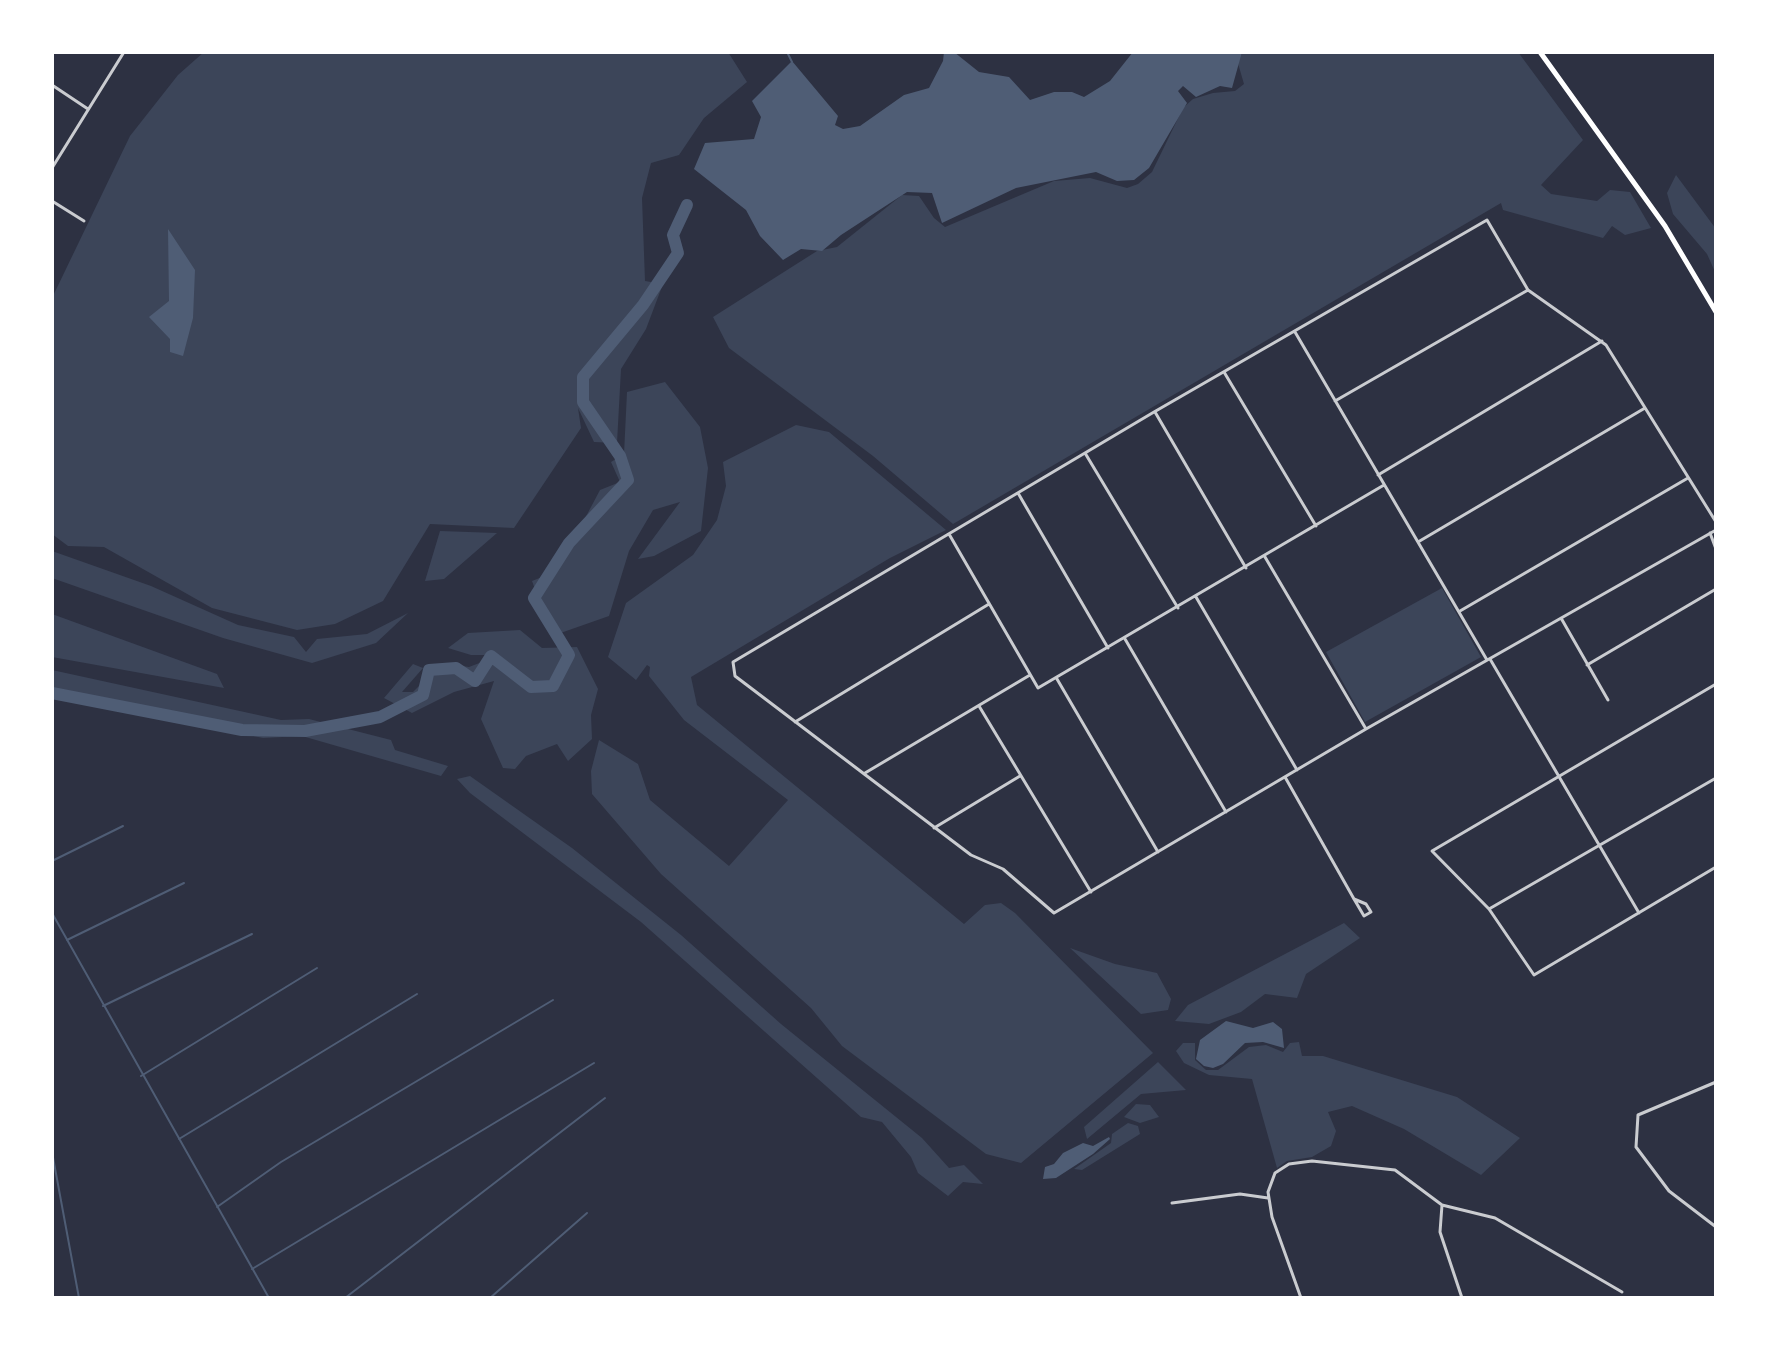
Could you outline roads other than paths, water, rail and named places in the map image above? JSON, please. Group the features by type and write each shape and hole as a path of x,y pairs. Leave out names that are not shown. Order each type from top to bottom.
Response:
{"main road":[{"path":"1540,52 1665,226 1716,312"}],"street":[{"path":"52,168 122,53"},
{"path":"52,85 88,109"},
{"path":"52,201 84,221"},
{"path":"1716,522 1602,341 1528,290 1487,220 1154,412 733,662 735,676 971,855 1003,869 1054,913 1366,729 1716,530"},
{"path":"1335,401 1528,290"},
{"path":"1295,331 1639,913"},
{"path":"1378,475 1602,341"},
{"path":"1224,372 1316,526"},
{"path":"1418,542 1645,408"},
{"path":"1154,412 1246,568"},
{"path":"1085,453 1178,608"},
{"path":"1459,612 1688,478"},
{"path":"949,534 1038,688 1384,485"},
{"path":"1018,493 1108,648"},
{"path":"1710,533 1716,549"},
{"path":"1265,557 1366,729"},
{"path":"1587,665 1716,589"},
{"path":"1196,597 1297,770"},
{"path":"795,722 989,604"},
{"path":"1561,618 1608,700"},
{"path":"1125,639 1226,812"},
{"path":"864,774 1030,675"},
{"path":"1056,678 1158,852"},
{"path":"1716,684 1432,851 1489,909 1534,975 1716,867"},
{"path":"979,706 1091,892"},
{"path":"934,828 1021,776"},
{"path":"1285,777 1354,899 1364,916 1371,912 1366,904 1354,899"},
{"path":"1489,909 1716,778"},
{"path":"1716,1082 1638,1115 1636,1147 1669,1191 1716,1227"},
{"path":"1301,1298 1268,1195 1275,1173 1289,1164 1312,1161 1395,1170 1442,1205 1495,1218 1622,1292"},
{"path":"1172,1203 1240,1194 1268,1195"},
{"path":"1442,1205 1440,1232 1462,1298"}],"waterway":[{"path":"787,52 792,62"},
{"path":"52,693 242,730 305,731 380,717 423,695 429,670 456,668 475,681 491,656 531,687 553,686 569,655 534,598 569,543 628,480 620,456 583,402 583,377 643,305 678,253 673,235 687,205"},
{"path":"52,861 123,826"},
{"path":"67,940 184,883"},
{"path":"52,913 269,1298"},
{"path":"103,1006 252,934"},
{"path":"141,1076 317,968"},
{"path":"179,1139 417,994"},
{"path":"217,1207 281,1162 553,1000"},
{"path":"252,1269 594,1063"},
{"path":"345,1298 605,1098"},
{"path":"52,1152 79,1298"},
{"path":"490,1298 587,1213"}]}
